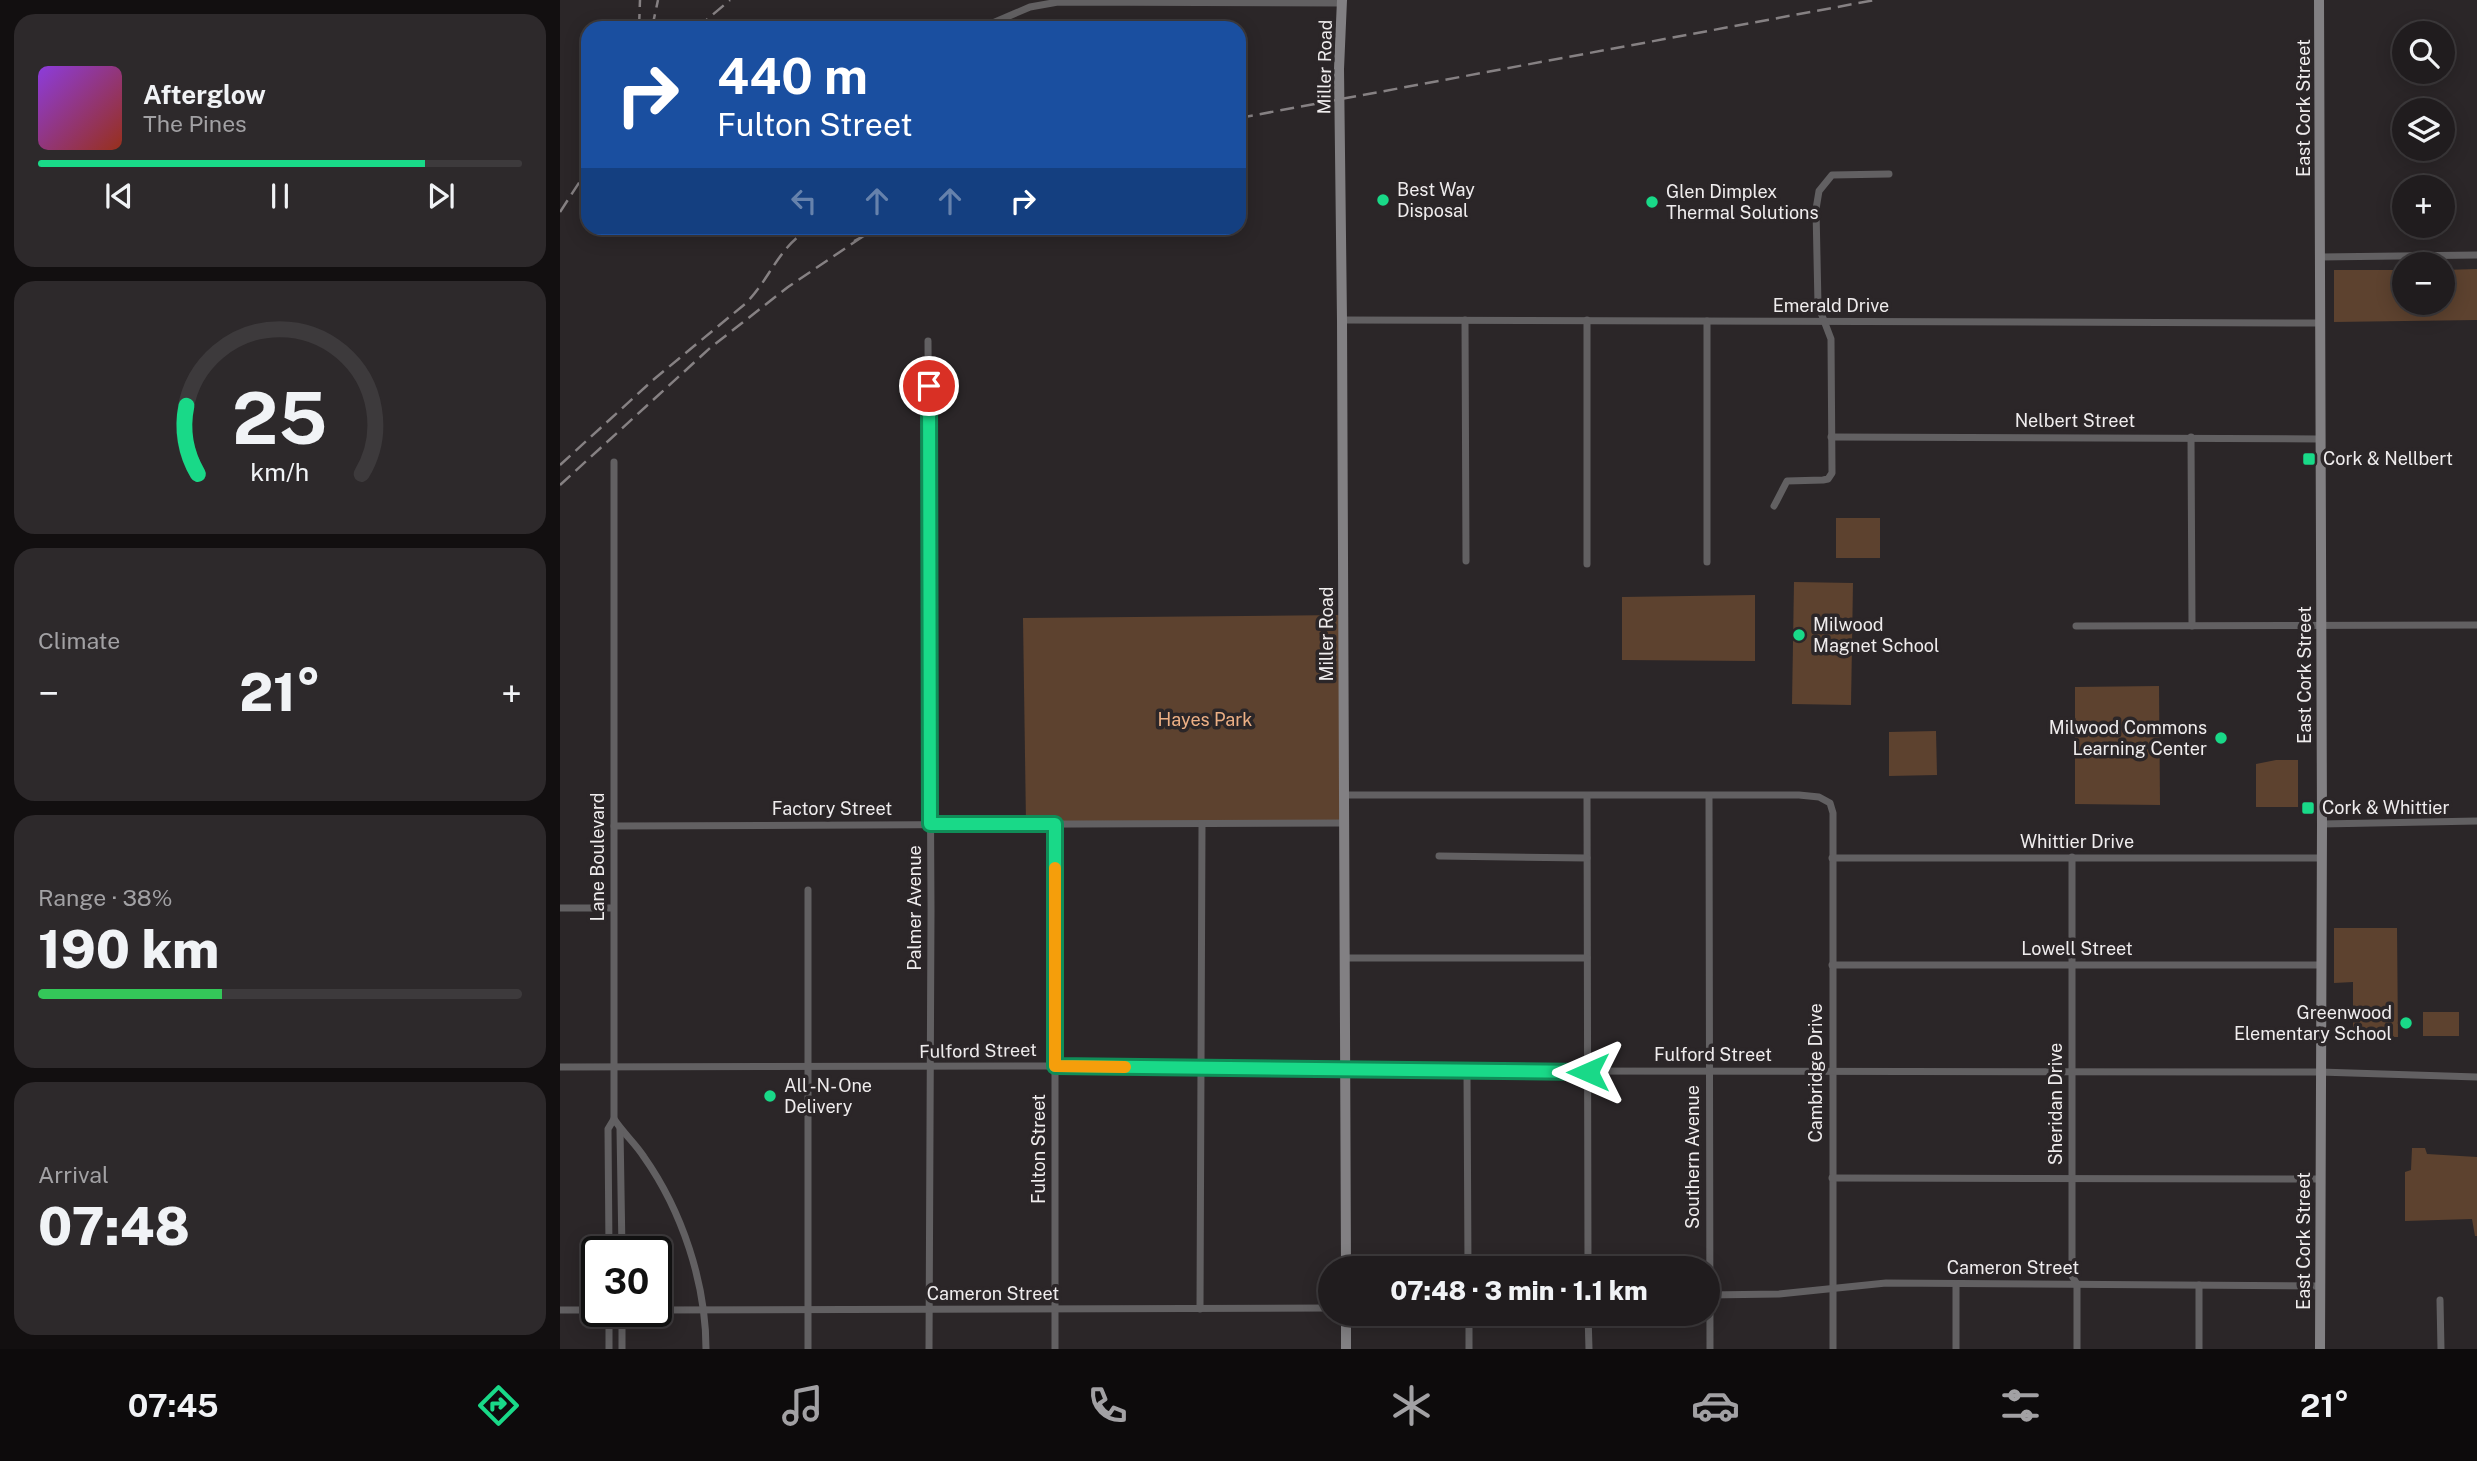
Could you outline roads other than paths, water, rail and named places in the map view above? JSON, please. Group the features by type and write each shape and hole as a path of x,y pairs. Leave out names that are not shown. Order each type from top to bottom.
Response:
{"street":[{"name":"East Cork Street","path":"2319,0 2322,824 2320,1349"},
{"path":"997,21 1030,7 1058,2 1342,1"},
{"name":"Miller Road","path":"1342,1 1339,79 1346,1256"},
{"path":"1774,506 1787,481 1823,480 1830,477 1831,339 1818,305 1817,199 1822,185 1832,175 1889,174"},
{"path":"2320,257 2477,256"},
{"name":"Emerald Drive","path":"1342,320 2319,323"},
{"path":"1465,320 1466,561"},
{"path":"1587,320 1587,564"},
{"path":"1707,321 1707,562"},
{"name":"Palmer Avenue","path":"928,341 929,1349"},
{"name":"Nelbert Street","path":"1831,437 2319,439"},
{"path":"2191,437 2192,626"},
{"name":"Lane Boulevard","path":"608,1236 608,1129 614,1119 614,462"},
{"path":"2076,626 2477,625"},
{"path":"1344,794 1709,796"},
{"name":"Cambridge Drive","path":"1709,796 1799,795 1826,800 1833,813 1833,1349"},
{"path":"1587,796 1588,1256"},
{"name":"Southern Avenue","path":"1709,796 1709,1256"},
{"path":"2322,824 2477,821"},
{"name":"Factory Street","path":"614,826 1344,823"},
{"name":"Fulton Street","path":"1055,824 1055,1349"},
{"path":"1200,1309 1202,824"},
{"path":"1439,856 1587,858"},
{"name":"Sheridan Drive","path":"2072,857 2072,1276 2077,1284 2077,1349"},
{"name":"Whittier Drive","path":"1832,858 2322,858"},
{"path":"808,890 808,1349"},
{"path":"560,908 613,908"},
{"path":"1344,958 1587,958"},
{"name":"Lowell Street","path":"1832,965 2321,965"},
{"name":"Fulford Street","path":"560,1067 1055,1066 1467,1072 2320,1072 2477,1077"},
{"path":"1467,1072 1468,1256"},
{"path":"614,1119 649,1163 676,1215 693,1264 706,1349"},
{"path":"620,1129 622,1236"},
{"path":"1832,1178 2320,1179"},
{"name":"Cameron Street","path":"1720,1296 1779,1294 1886,1283 2319,1286"},
{"path":"1956,1284 1956,1349"},
{"path":"2199,1285 2199,1349"},
{"path":"2440,1300 2441,1349"},
{"name":"Cameron Street","path":"672,1310 1318,1308"},
{"path":"560,1310 581,1310"},
{"path":"1346,1326 1346,1349"},
{"path":"1469,1326 1469,1349"},
{"path":"1588,1326 1588,1349"},
{"name":"Southern Avenue","path":"1710,1326 1710,1349"},
{"path":"609,1327 609,1349"},
{"path":"622,1349 623,1327"}],"railway":[{"path":"639,21 640,0"},
{"path":"654,21 658,0"},
{"path":"705,21 730,0"},
{"path":"1246,117 1875,0"},
{"path":"560,212 581,180"},
{"path":"560,465 653,380 745,304 791,243 801,235"},
{"path":"854,241 866,235"},
{"path":"560,485 710,348 788,287 862,237"}],"place":[{"name":"Best Way Disposal","path":"1383,200"},
{"name":"Glen Dimplex Thermal Solutions","path":"1652,202"},
{"name":"Cork & Nellbert","path":"2309,459"},
{"name":"Milwood Magnet School","path":"1799,635"},
{"name":"Milwood Commons Learning Center","path":"2221,738"},
{"name":"Cork & Whittier","path":"2308,808"},
{"name":"Greenwood Elementary School","path":"2406,1023"},
{"name":"All -N- One Delivery","path":"770,1096"}],"park label":[{"name":"Hayes Park","path":"1205,720"}]}
